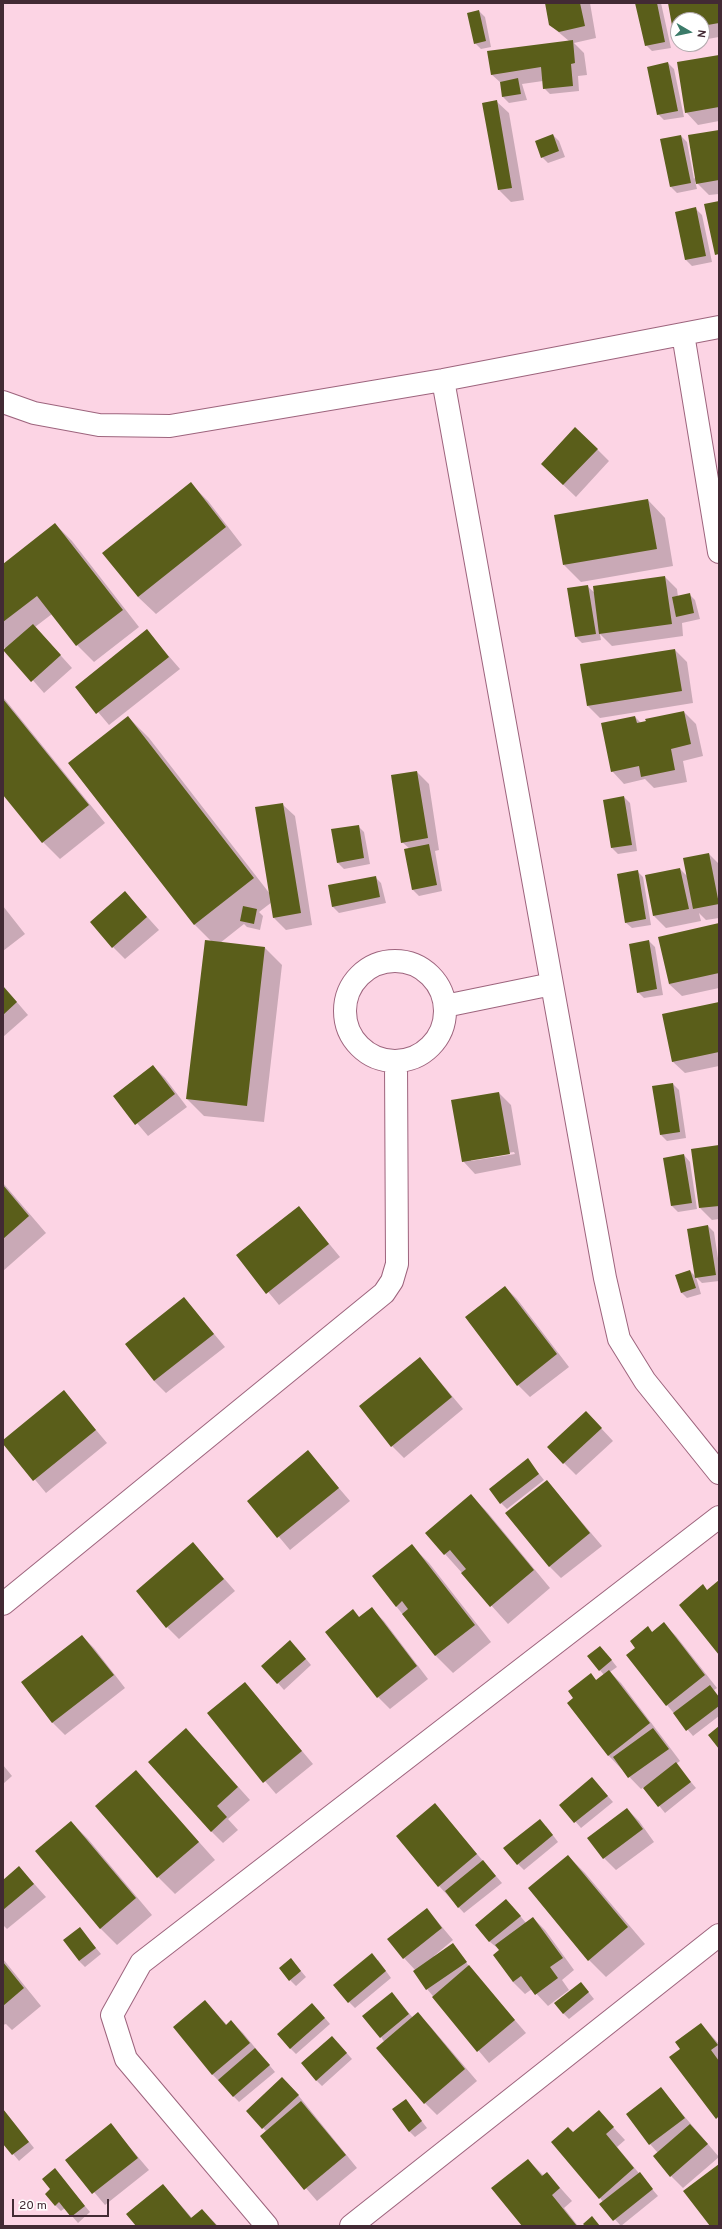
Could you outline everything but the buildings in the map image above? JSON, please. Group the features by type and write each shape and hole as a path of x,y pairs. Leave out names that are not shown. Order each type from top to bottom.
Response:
{"street":[{"path":"3,402 34,413 99,425 170,426 443,380 719,327"},
{"path":"683,334 719,552"},
{"path":"443,380 605,1278 619,1339 645,1381 719,1473"},
{"path":"402,961 418,966 431,976 440,990 445,1006 444,1022 438,1038 427,1050 412,1059 396,1062 380,1060 365,1052 354,1040 346,1026 346,1003 348,992 357,978 370,968 385,962 402,961"},
{"path":"445,1006 552,984"},
{"path":"3,1604 384,1293 392,1280 397,1264 396,1062"},
{"path":"267,2226 126,2059 112,2015 142,1963 719,1517"},
{"path":"351,2226 719,1935"}]}
